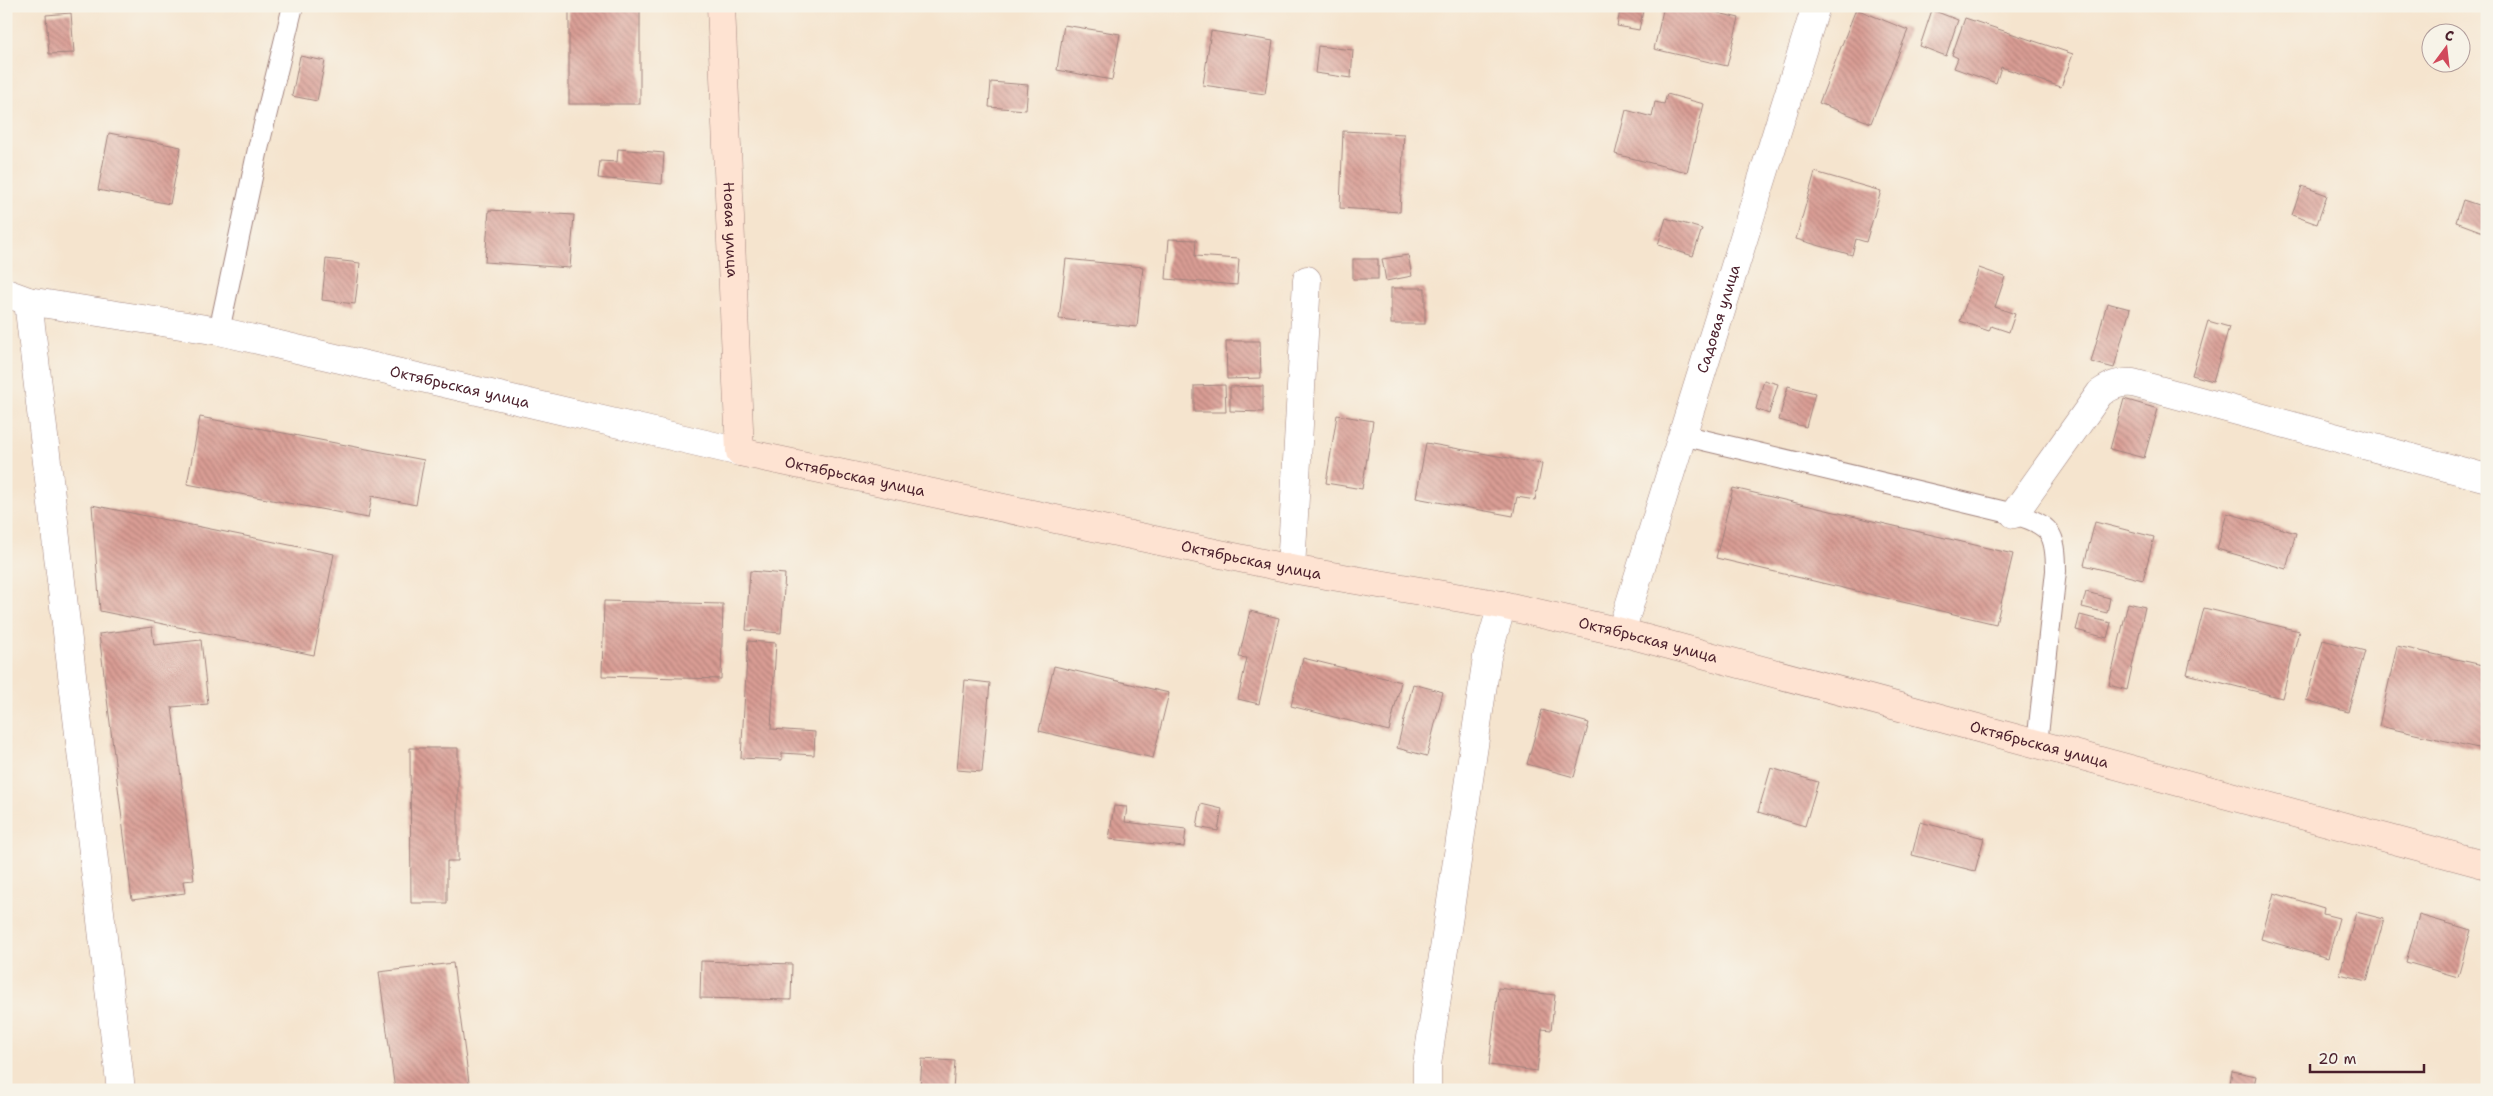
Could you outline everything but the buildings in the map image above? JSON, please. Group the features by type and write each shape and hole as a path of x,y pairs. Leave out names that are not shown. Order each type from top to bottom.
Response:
{"street":[{"name":"Садовая улица","path":"1622,632 1816,6"},
{"name":"Новая улица","path":"727,9 740,452"},
{"path":"1292,569 1307,280"},
{"name":"Октябрьская улица","path":"17,297 219,331 740,452 1292,569 1502,605 1622,632 2487,866"},
{"path":"17,297 121,1090"},
{"path":"2014,514 2100,393 2112,385 2122,382 2133,382 2487,478"},
{"path":"1427,1090 1427,1064 1487,656 1502,605"}],"lane":[{"path":"219,331 258,149 293,6"},
{"path":"1682,434 2014,514 2035,520 2045,526 2052,536 2056,549 2056,571 2037,744"}]}
